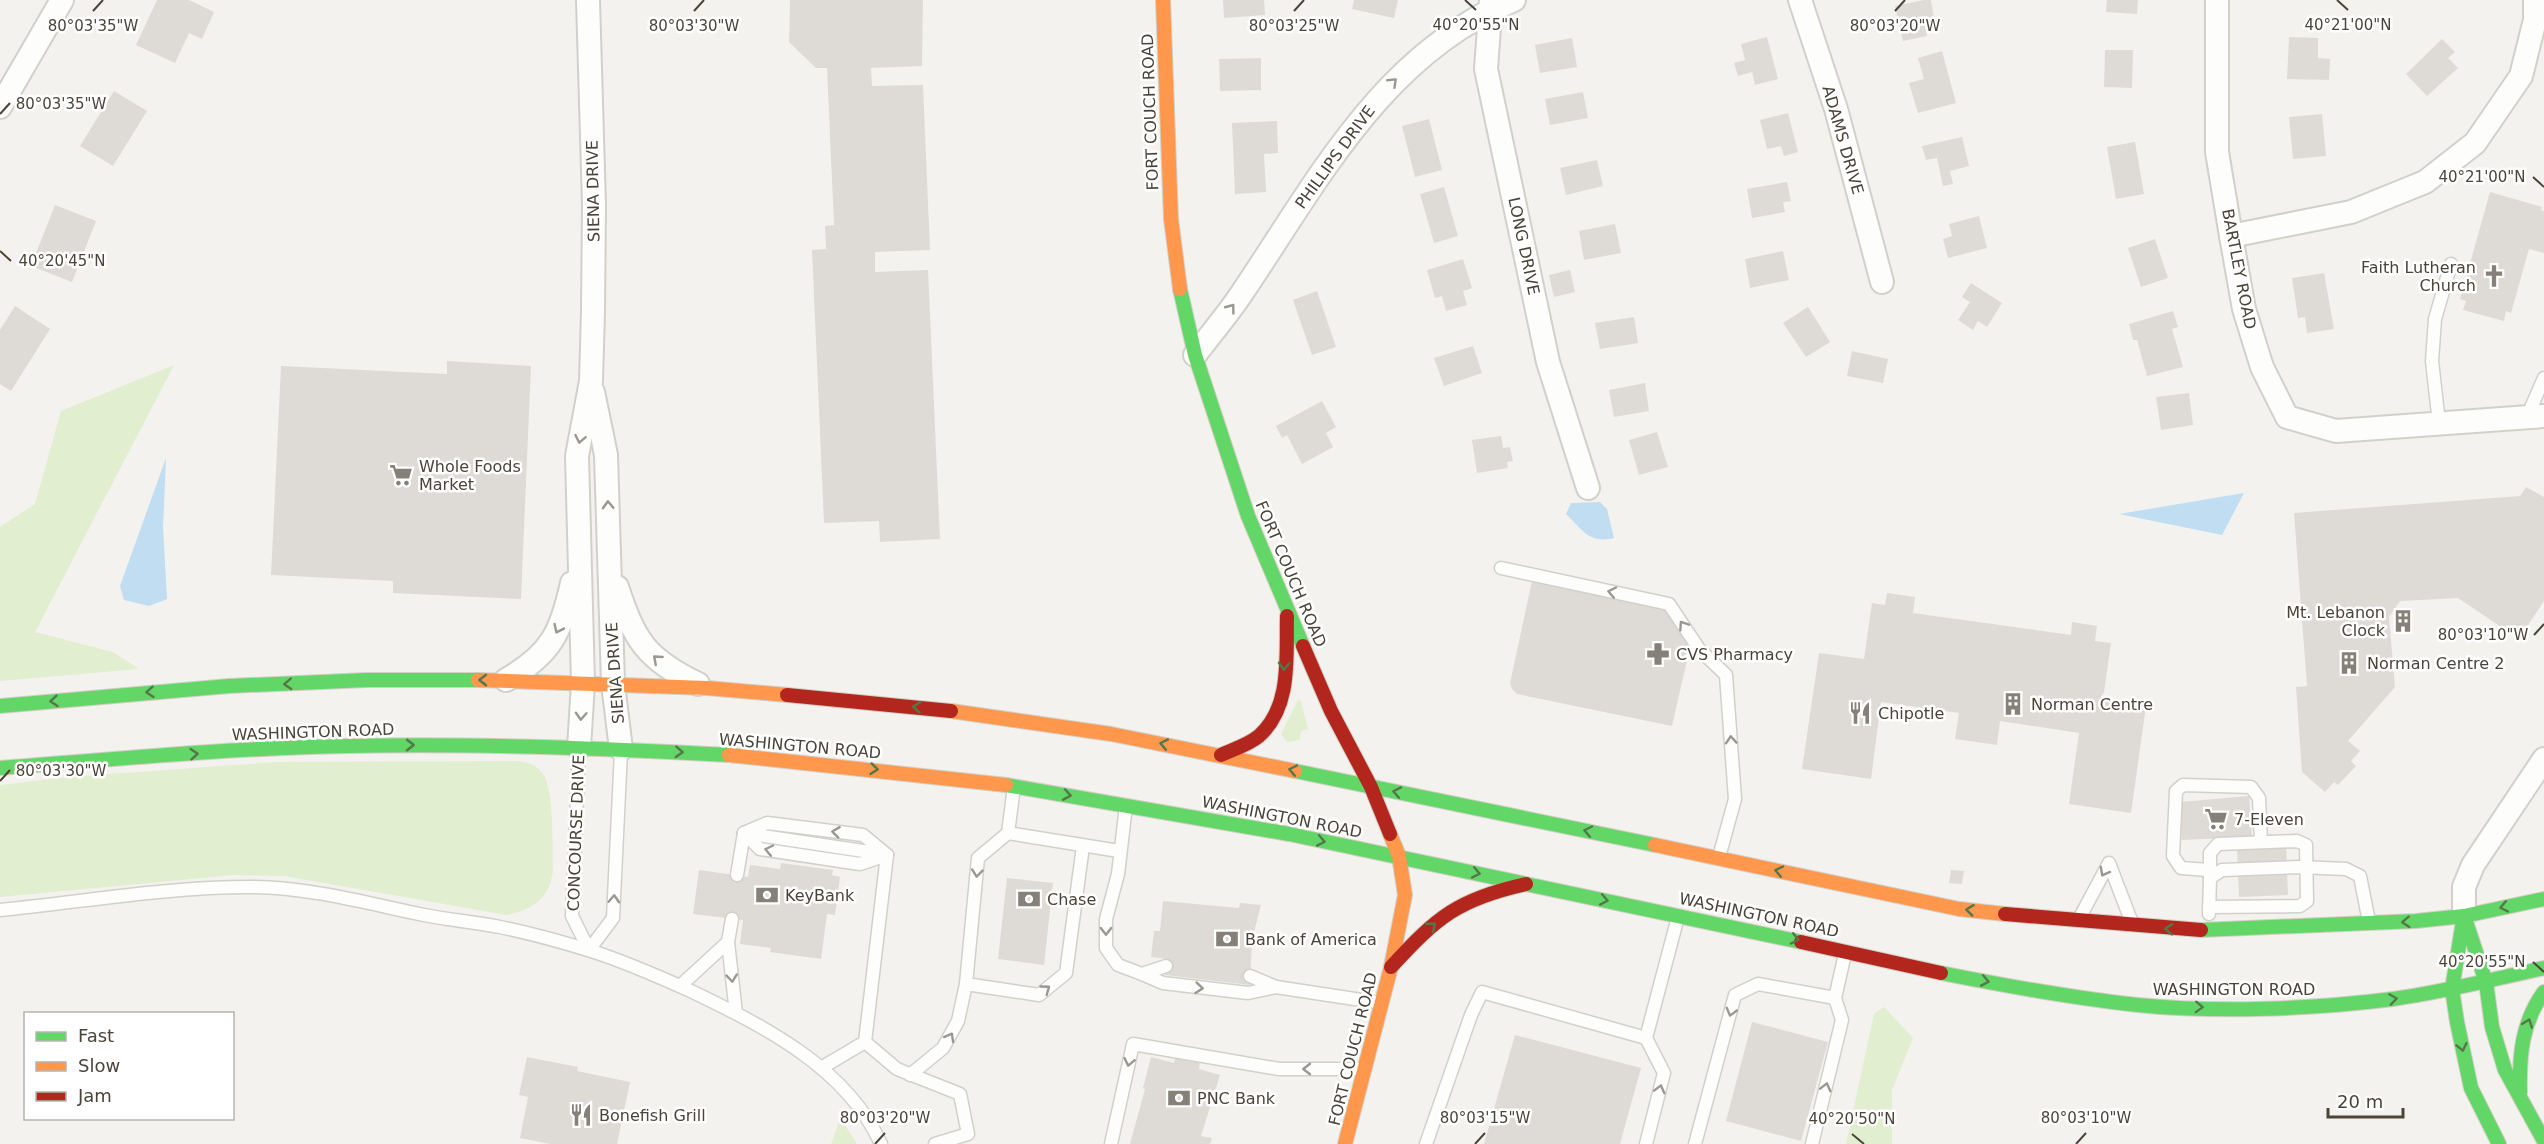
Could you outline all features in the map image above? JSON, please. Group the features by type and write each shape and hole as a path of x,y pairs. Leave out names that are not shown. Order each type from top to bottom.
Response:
{"main road":[{"name":"FORT COUCH ROAD","path":"1163,0 1171,219 1180,287 1195,355 1248,516 1331,711 1371,786 1399,856 1405,895 1391,967 1345,1144"},
{"path":"1221,755 1261,735 1273,719 1283,696 1287,608"},
{"path":"0,706 240,686 367,680 505,680 707,688 842,699 975,714 1112,734 1959,909 2133,927 2208,930 2369,924 2464,916 2544,899"},
{"name":"WASHINGTON ROAD","path":"0,768 158,756 346,746 621,749 752,756 1014,786 1289,834 1846,950 1917,968 2034,991 2140,1005 2222,1008 2320,1006 2393,999 2452,989 2544,968"},
{"path":"1391,967 1428,928 1450,912 1473,899 1526,884"},
{"path":"2464,916 2486,982 2492,1027 2505,1070 2544,1141"},
{"path":"2464,916 2452,989 2471,1088 2499,1144"},
{"path":"2521,1100 2519,1060 2525,1026 2544,992"}],"street":[{"path":"0,107 62,0"},
{"name":"SIENA DRIVE","path":"583,683 577,456 591,381 594,205 588,0"},
{"name":"PHILLIPS DRIVE","path":"1195,355 1241,295 1329,160 1356,123 1390,85 1431,48 1490,5 1514,0"},
{"name":"ADAMS DRIVE","path":"1800,0 1836,109 1882,282"},
{"name":"BARTLEY ROAD","path":"2217,0 2217,152 2231,236 2244,309 2262,367 2288,417 2336,430 2536,416"},
{"path":"2231,236 2351,212 2425,182 2475,143 2521,76 2535,20 2535,0"},
{"name":"LONG DRIVE","path":"1490,5 1486,69 1548,362 1588,488"},
{"name":"SIENA DRIVE","path":"591,381 606,455 614,684 621,749"},
{"path":"505,680 529,667 541,656 559,628 566,611 579,552"},
{"path":"610,564 635,635 646,649 673,672 707,688"},
{"name":"CONCOURSE DRIVE","path":"579,748 583,683"},
{"path":"2464,916 2464,887 2473,865 2544,759"}],"lane":[{"path":"2439,423 2432,361 2434,319 2451,264"},
{"path":"2536,416 2544,378"},
{"path":"1501,568 1669,604 1699,649 1726,675 1735,799 1718,858"},
{"name":"CONCOURSE DRIVE","path":"579,748 572,916 589,950"},
{"path":"589,950 613,918 621,749"},
{"path":"2261,842 2259,798 2251,788 2183,785 2176,791 2173,856 2181,868 2210,874 2222,870 2308,867 2346,869 2360,876 2369,924"},
{"path":"910,1075 943,1048 958,1021 966,984 978,858 1008,832 1014,786"},
{"path":"1126,805 1118,874 1106,919 1106,948 1118,965 1163,984 1248,993 1276,987"},
{"path":"737,875 744,832 887,855 865,1042"},
{"path":"1008,832 1119,851"},
{"path":"2208,930 2210,853 2218,843 2297,841 2306,845 2307,901 2300,906 2209,907"},
{"path":"966,984 1039,995 1066,973 1083,846"},
{"path":"2077,922 2109,862 2133,927"},
{"path":"0,910 170,892 248,887 286,889 500,927 589,950 680,986 736,1013 780,1038 821,1068 851,1097 881,1144"},
{"path":"1646,1144 1664,1073 1646,1038 1678,915"},
{"path":"732,919 728,942 736,1013"},
{"path":"680,986 728,942"},
{"path":"1812,1144 1842,1020 1835,998 1846,950"},
{"path":"1142,974 1166,966"},
{"path":"1250,976 1276,987 1382,1003"},
{"path":"1695,1144 1735,995 1758,984 1835,998"},
{"path":"1426,1144 1471,1015 1482,992 1646,1038"},
{"path":"821,1068 865,1042"},
{"path":"865,1042 897,1069 960,1094 968,1134 935,1144"},
{"path":"1111,1144 1133,1044 1279,1069 1366,1069"}],"green space":[{"path":"174,365 35,632 113,652 139,669 0,681 0,527 35,504 61,411"},
{"path":"1298,700 1301,701 1308,729 1301,731 1300,740 1287,742 1281,734"},
{"path":"517,761 537,768 546,781 551,805 553,871 544,896 525,910 507,915 284,876 234,875 0,897 0,785 68,777 276,762"},
{"path":"1884,1007 1913,1038 1892,1090 1892,1144 1846,1144 1874,1014"},
{"path":"841,1119 857,1144 831,1144"}],"water":[{"path":"166,458 163,527 167,599 149,606 124,600 120,586"},
{"path":"2244,493 2222,535 2119,514"},
{"path":"1600,502 1607,509 1614,538 1592,537 1566,514 1571,503"}],"building":[{"path":"157,0 189,0 214,12 202,39 189,33 175,63 136,45"},
{"path":"790,0 923,0 922,66 871,68 872,86 923,85 930,250 875,252 875,272 928,270 940,539 880,542 879,521 824,523 812,250 826,249 825,226 834,225 827,68 816,68 789,42"},
{"path":"1223,0 1264,0 1265,15 1224,18"},
{"path":"1354,0 1398,0 1394,18 1352,9"},
{"path":"1931,0 1934,19 1924,21 1927,36 1903,41 1895,6"},
{"path":"2107,0 2138,0 2137,14 2106,12"},
{"path":"1767,37 1778,79 1755,85 1752,72 1738,76 1734,63 1745,60 1741,44"},
{"path":"2289,37 2318,38 2318,58 2330,59 2329,80 2287,79"},
{"path":"1572,38 1577,67 1540,73 1535,45"},
{"path":"2442,39 2455,52 2448,58 2458,68 2427,96 2406,74"},
{"path":"2105,50 2133,50 2132,88 2104,87"},
{"path":"1942,51 1956,103 1918,113 1909,83 1924,79 1918,58"},
{"path":"1261,58 1261,90 1220,91 1219,59"},
{"path":"114,91 147,111 113,166 80,146"},
{"path":"1583,92 1588,118 1550,125 1545,99"},
{"path":"1788,113 1798,152 1784,156 1781,146 1767,149 1760,120"},
{"path":"2322,114 2326,156 2293,159 2289,117"},
{"path":"1429,119 1442,170 1415,177 1402,126"},
{"path":"1277,121 1278,153 1264,154 1266,192 1235,194 1232,123"},
{"path":"1962,137 1969,166 1950,171 1953,184 1943,186 1937,158 1926,160 1922,146"},
{"path":"2135,142 2144,194 2116,199 2107,147"},
{"path":"1597,160 1603,186 1566,195 1560,168"},
{"path":"1787,182 1791,201 1783,202 1785,212 1752,218 1747,189"},
{"path":"1444,187 1458,236 1434,243 1420,194"},
{"name":"Faith Lutheran Church","path":"2490,192 2542,207 2541,210 2544,211 2544,253 2529,249 2511,313 2506,311 2504,321 2463,310 2466,301 2460,299"},
{"path":"55,205 96,221 72,282 31,266"},
{"path":"1979,216 1987,248 1948,258 1943,239 1952,236 1949,224"},
{"path":"1615,224 1621,253 1584,260 1579,231"},
{"path":"2155,239 2168,278 2141,287 2128,248"},
{"path":"1783,251 1789,280 1750,288 1745,259"},
{"path":"1463,259 1472,288 1463,291 1467,305 1446,311 1442,296 1435,298 1427,270"},
{"path":"1570,270 1575,292 1554,297 1549,275"},
{"path":"2324,273 2334,329 2307,333 2305,317 2298,318 2292,278"},
{"path":"1971,283 2002,303 1987,327 1978,321 1973,330 1958,320 1970,302 1962,297"},
{"path":"1317,291 1336,347 1312,355 1293,300"},
{"path":"15,306 50,329 11,391 0,384 0,330"},
{"path":"1808,307 1830,342 1806,357 1783,323"},
{"path":"2173,311 2178,327 2172,329 2183,367 2147,376 2137,340 2133,340 2129,324"},
{"path":"1634,317 1638,343 1600,349 1595,323"},
{"path":"1473,346 1482,373 1444,386 1434,358"},
{"path":"1852,351 1888,359 1883,383 1847,376"},
{"name":"Whole Foods Market","path":"447,361 531,366 521,599 393,593 393,581 271,575 281,366 447,374"},
{"path":"1645,383 1649,411 1614,417 1609,390"},
{"path":"2189,393 2193,425 2161,430 2156,397"},
{"path":"1322,401 1336,427 1326,433 1333,447 1302,464 1287,435 1282,438 1276,426"},
{"path":"1657,432 1668,467 1639,475 1629,440"},
{"path":"1501,436 1503,448 1510,447 1513,461 1507,462 1508,468 1477,473 1472,440"},
{"name":"Norman Centre 2","path":"2526,487 2544,497 2544,601 2519,639 2458,598 2400,601 2389,617 2395,687 2348,741 2360,751 2351,761 2356,766 2338,785 2334,782 2325,792 2302,772 2296,687 2307,686 2294,513 2520,496"},
{"name":"CVS Pharmacy","path":"1532,581 1667,610 1690,647 1672,726 1517,694 1512,689 1510,683"},
{"name":"Norman Centre","path":"1887,593 1915,597 1913,613 2071,635 2072,622 2097,626 2095,641 2111,643 2104,692 2100,699 2146,706 2131,813 2069,804 2079,733 2000,721 1997,745 1955,739 1959,713 1881,702 1871,779 1802,769 1819,653 1864,659 1872,603 1885,605"},
{"name":"7-Eleven","path":"2249,796 2252,837 2182,840 2180,802"},
{"path":"2286,843 2288,895 2239,897 2237,847"},
{"name":"KeyBank","path":"781,863 833,870 832,875 840,877 835,915 827,914 821,959 770,952 771,948 740,944 743,920 693,914 699,870 748,877 750,865 780,869"},
{"path":"1951,870 1964,871 1962,884 1949,883"},
{"path":"1007,878 1053,883 1044,965 998,959"},
{"path":"1163,901 1239,908 1240,903 1261,905 1252,940 1250,985 1165,975 1167,959 1151,957 1154,931 1160,931"},
{"path":"1752,1022 1828,1042 1801,1141 1726,1121"},
{"path":"1515,1035 1641,1068 1620,1144 1484,1144"},
{"name":"PNC Bank","path":"1176,1055 1200,1061 1199,1069 1220,1075 1201,1136 1212,1138 1210,1144 1130,1144 1151,1057 1174,1063"},
{"path":"527,1057 578,1067 577,1071 630,1082 617,1144 550,1144 520,1138 528,1097 519,1095"}],"traffic: fast":[{"path":"1180,289 1195,355 1248,516 1303,646"},
{"path":"0,706 229,686 367,680 478,680"},
{"path":"0,768 218,751 348,746 538,747 729,755"},
{"path":"1295,771 1655,845"},
{"path":"1006,785 1289,834 1801,942"},
{"path":"2201,930 2416,921 2464,916 2544,899"},
{"path":"2464,916 2486,982 2492,1027 2505,1070 2544,1141"},
{"path":"2463,921 2452,989 2457,1022 2471,1088 2499,1144"},
{"path":"1941,973 2113,1002 2200,1009 2233,1009 2331,1005 2393,999 2544,968"},
{"path":"2520,1092 2523,1039 2531,1015 2544,992"}],"traffic: slow":[{"path":"1163,0 1171,219 1180,289"},
{"path":"478,680 707,688 787,695"},
{"path":"951,711 1111,734 1295,771"},
{"path":"729,755 1006,785"},
{"path":"1345,1144 1391,967 1405,895 1399,856 1390,834"},
{"path":"1655,845 1959,909 2005,914"}],"traffic: jam":[{"path":"1221,755 1259,736 1270,724 1277,711 1285,680 1287,616"},
{"path":"1303,646 1331,711 1371,787 1390,834"},
{"path":"787,695 951,711"},
{"path":"1391,967 1422,935 1450,912 1483,896 1526,884"},
{"path":"2005,914 2201,930"},
{"path":"1801,942 1941,973"}],"place":[{"name":"Faith Lutheran Church","path":"2494,276"},
{"name":"Whole Foods Market","path":"401,475"},
{"name":"Mt. Lebanon Clock","path":"2403,621"},
{"name":"CVS Pharmacy","path":"1658,654"},
{"name":"Norman Centre 2","path":"2349,663"},
{"name":"Norman Centre","path":"2013,704"},
{"name":"Chipotle","path":"1860,713"},
{"name":"7-Eleven","path":"2216,819"},
{"name":"KeyBank","path":"767,895"},
{"name":"Chase","path":"1029,899"},
{"name":"Bank of America","path":"1227,939"},
{"name":"PNC Bank","path":"1179,1098"},
{"name":"Bonefish Grill","path":"581,1115"}]}
